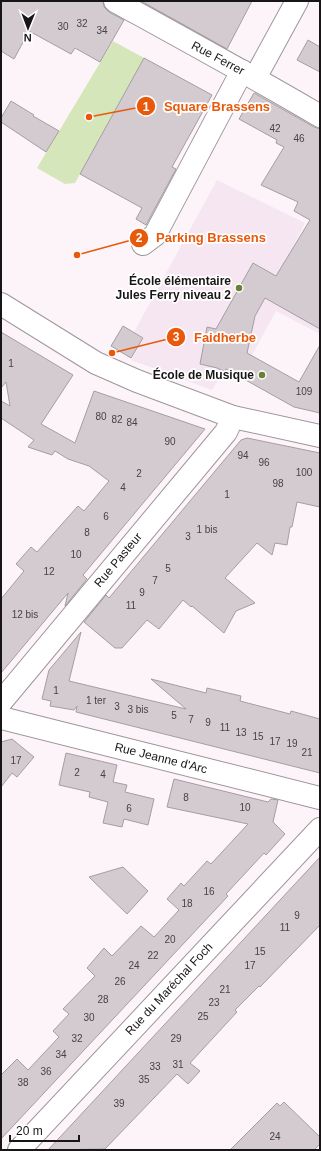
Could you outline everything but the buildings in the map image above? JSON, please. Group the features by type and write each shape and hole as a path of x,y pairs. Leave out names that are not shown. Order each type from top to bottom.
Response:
{"street":[{"name":"Rue Ferrer","path":"115,1 249,74 320,116"},
{"path":"143,244 155,235 249,74 297,1"},
{"path":"1,304 108,369 233,417 320,436"},
{"name":"Rue Pasteur","path":"1,702 226,432 233,417"},
{"name":"Rue Jeanne d'Arc","path":"1,718 320,798"},
{"name":"Rue du Maréchal Foch","path":"19,1150 320,829"}],"shaded area":[{"name":"École élémentaire Jules Ferry niveau 2","path":"217,180 305,223 292,249 320,265 320,334 276,311 238,381 223,373 212,390 131,360 144,338 134,332"}],"green space":[{"path":"113,41 144,58 75,183 65,184 37,168"}],"place":[{"name":"Square Brassens","path":"89,117"},
{"name":"Parking Brassens","path":"77,255"},
{"name":"École élémentaire Jules Ferry niveau 2","path":"239,288"},
{"name":"Faidherbe","path":"112,353"},
{"name":"École de Musique","path":"262,375"}]}
